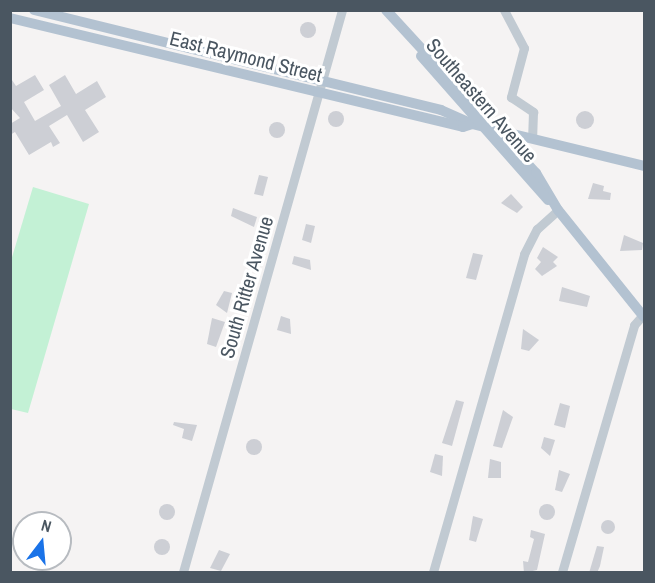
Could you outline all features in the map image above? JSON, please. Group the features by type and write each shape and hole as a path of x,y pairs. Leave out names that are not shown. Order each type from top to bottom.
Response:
{"main road":[{"name":"East Raymond Street","path":"34,10 321,87 463,128 476,125"},
{"name":"Southeastern Avenue","path":"384,10 476,125 558,210"},
{"name":"Southeastern Avenue","path":"384,10 499,130 521,156 558,210 644,316"},
{"name":"East Raymond Street","path":"10,18 321,87 441,110 476,125 645,166"},
{"path":"441,110 452,94"},
{"path":"521,156 532,138"}],"street":[{"name":"South Ritter Avenue","path":"183,573 342,10"},
{"path":"504,10 524,48 511,98 533,112 532,138"},
{"path":"433,573 524,254 537,229 558,210"},
{"path":"562,573 634,325 644,316"}],"green space":[{"path":"33,187 89,204 28,413 11,409 10,264"}],"building":[{"path":"308,22 314,24 316,30 314,36 308,38 302,36 300,30 302,24"},
{"path":"35,75 44,90 24,102 35,121 61,106 49,85 65,75 76,94 97,81 106,97 85,110 99,132 83,142 67,115 49,126 60,143 53,147 51,142 29,155 15,132 10,135 10,124 20,118 10,107 10,77 16,86"},
{"path":"336,111 344,119 336,127 328,119"},
{"path":"585,111 591,114 594,120 591,126 585,129 579,126 576,120 579,114"},
{"path":"277,122 285,130 277,138 269,130"},
{"path":"259,175 268,177 263,196 254,194"},
{"path":"593,183 604,186 603,191 611,193 610,200 588,199"},
{"path":"511,194 523,207 517,213 501,203"},
{"path":"233,208 257,217 254,227 231,216"},
{"path":"306,224 315,226 311,243 302,240"},
{"path":"624,235 643,243 642,250 620,251"},
{"path":"543,247 558,257 553,262 557,266 542,276 535,269 541,262 537,258"},
{"path":"473,253 483,255 476,280 466,278"},
{"path":"294,256 310,260 311,270 292,264"},
{"path":"562,287 590,296 587,307 559,301"},
{"path":"224,291 232,293 227,313 216,305"},
{"path":"281,316 290,319 291,334 277,330"},
{"path":"212,318 225,322 216,347 207,344"},
{"path":"523,329 539,340 529,351 521,349"},
{"path":"456,400 464,402 452,446 442,443"},
{"path":"560,403 570,406 565,428 554,425"},
{"path":"503,410 513,417 502,448 493,446"},
{"path":"174,422 197,425 192,441 182,438 184,429 173,425"},
{"path":"544,437 555,440 550,456 541,448"},
{"path":"251,439 257,439 262,447 260,453 251,455 246,450 246,444"},
{"path":"435,454 443,456 442,476 430,472"},
{"path":"490,459 501,462 501,478 488,478"},
{"path":"559,470 570,474 562,492 555,490"},
{"path":"164,504 170,504 175,512 173,518 164,520 159,515 159,509"},
{"path":"547,504 553,506 555,512 553,518 547,520 541,518 539,512 541,506"},
{"path":"473,516 483,519 476,542 469,540"},
{"path":"605,520 611,520 615,527 611,534 605,534 601,530 601,524"},
{"path":"531,530 545,534 537,570 524,573 523,561 528,562 534,539 530,537"},
{"path":"162,539 170,547 162,555 154,547"},
{"path":"597,546 604,547 600,566 597,573 589,573"},
{"path":"219,550 230,554 221,571 210,568"}]}
